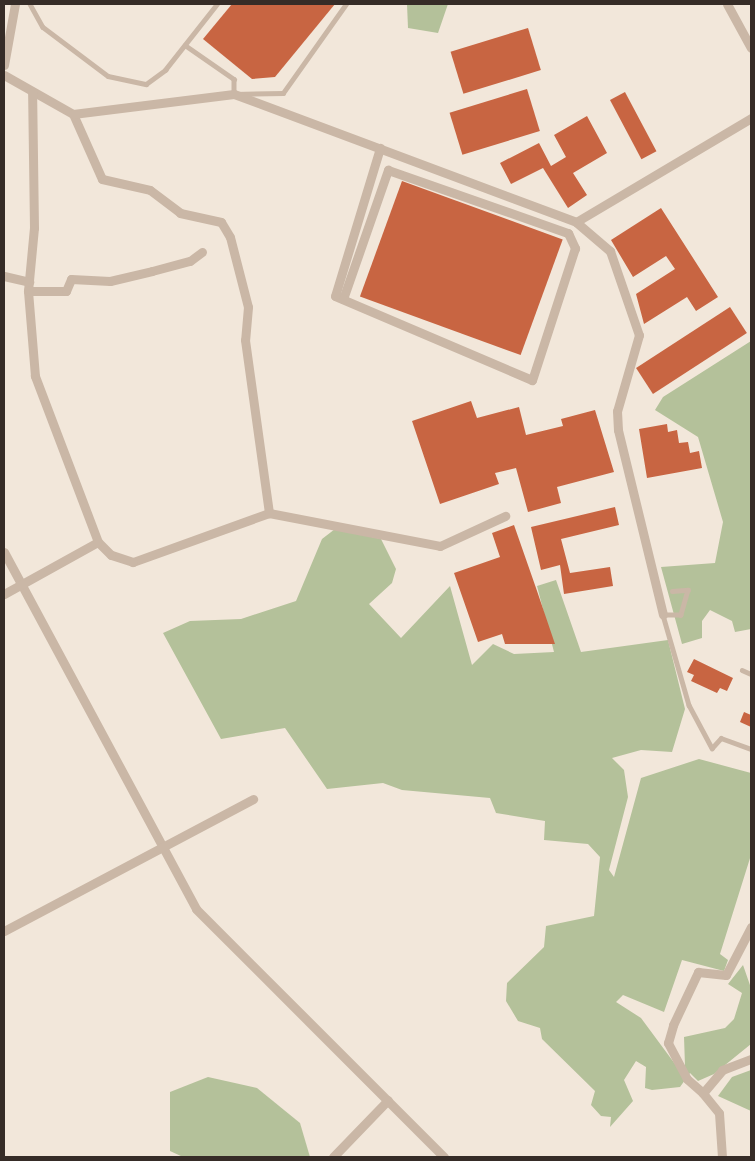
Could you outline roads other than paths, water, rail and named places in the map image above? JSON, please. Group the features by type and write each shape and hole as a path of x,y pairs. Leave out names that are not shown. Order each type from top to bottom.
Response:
{"street":[{"path":"4,65 14,4"},
{"path":"726,4 751,48"},
{"path":"4,75 72,114 234,94 576,222 610,251 639,335 617,411 618,430 663,615"},
{"path":"32,92 34,228 28,291 35,376 98,542 111,555 133,562 269,513 440,546 505,516"},
{"path":"72,114 102,179 150,190 180,213 221,222 230,237 248,307 245,340 269,513"},
{"path":"576,222 751,118"},
{"path":"343,299 388,170 568,233 575,248 532,380 335,296 380,148"},
{"path":"28,291 66,291 71,279 110,281 190,261 202,252"},
{"path":"4,276 28,282"},
{"path":"4,594 98,542"},
{"path":"4,552 164,846 196,909 444,1157"},
{"path":"4,931 253,799"},
{"path":"722,1157 719,1113 703,1093 687,1079 668,1044 673,1024 698,972 726,975 751,927"},
{"path":"703,1093 722,1070 751,1059"},
{"path":"333,1157 388,1100"}],"lane":[{"path":"30,4 43,27 108,76 146,84 185,45 217,4"},
{"path":"185,45 234,80 234,94 284,93 346,4"},
{"path":"672,591 688,590 681,615 663,615 689,705 712,748 721,738 751,748"},
{"path":"742,670 751,674"}]}
